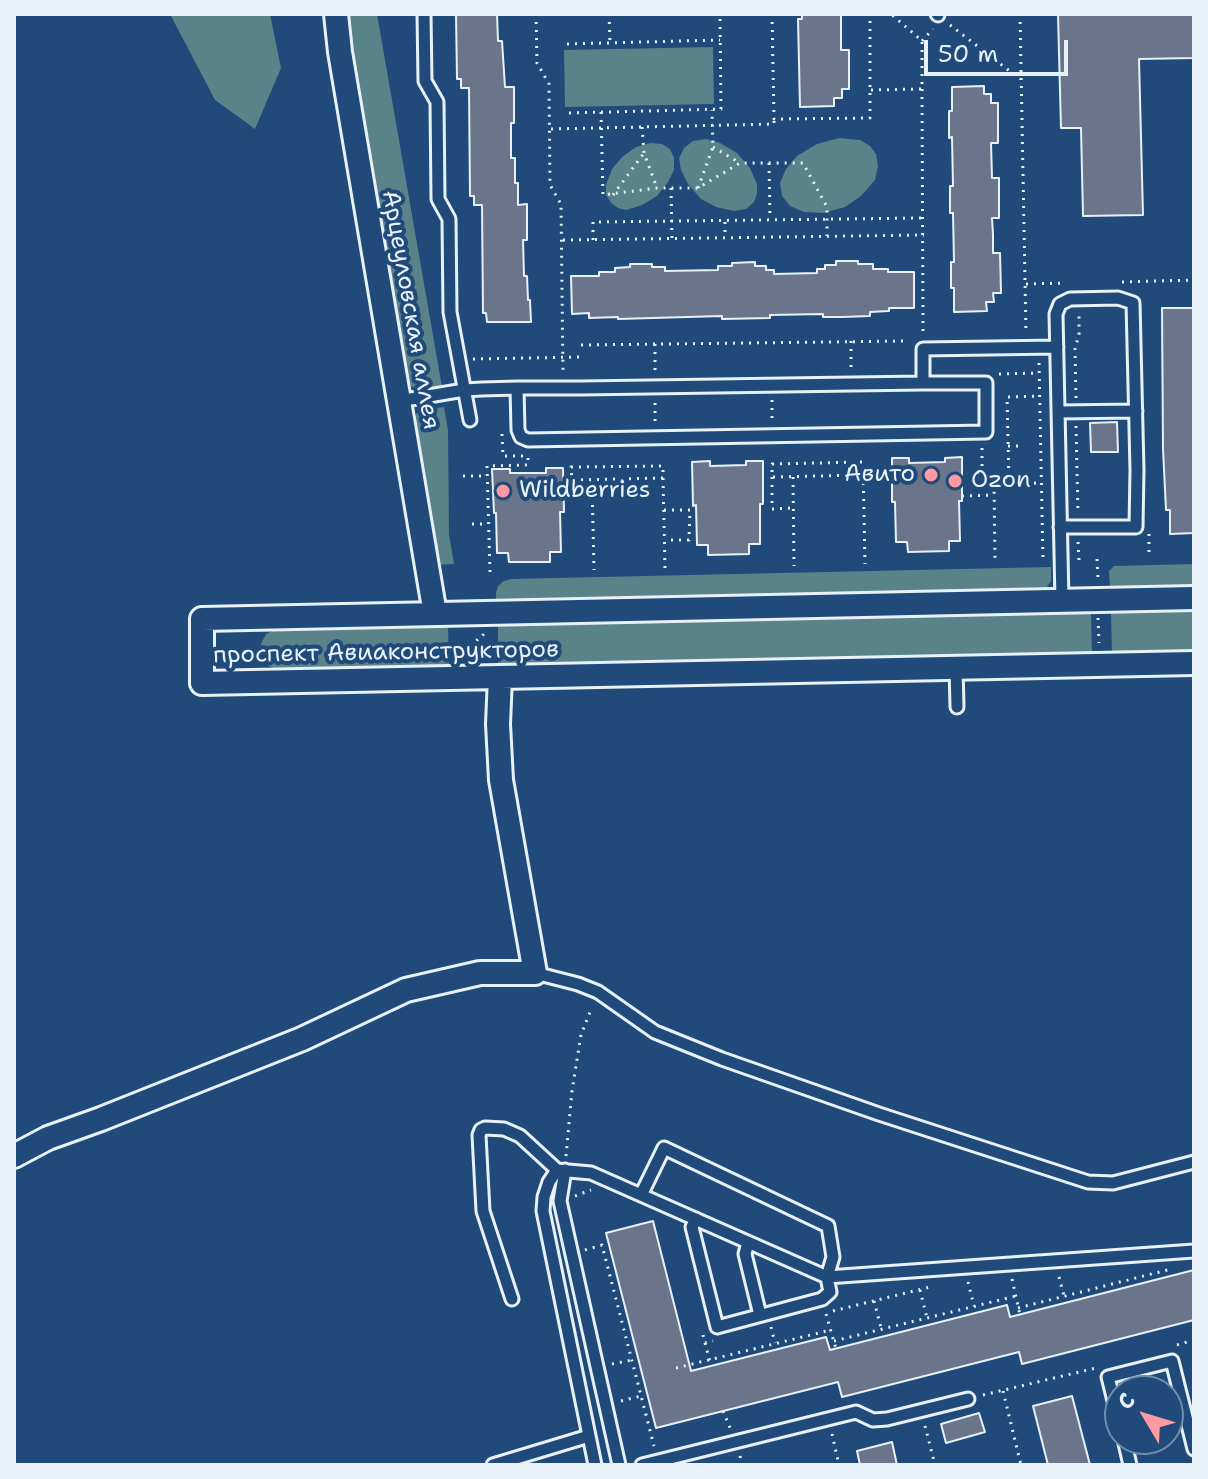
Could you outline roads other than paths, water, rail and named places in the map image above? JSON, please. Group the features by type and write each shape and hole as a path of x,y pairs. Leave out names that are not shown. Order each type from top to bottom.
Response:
{"street":[{"name":"Арцеуловская аллея","path":"336,14 435,614"},
{"name":"проспект Авиаконструкторов","path":"1194,598 202,619 202,683 1194,663"},
{"path":"14,1156 48,1138 302,1039 406,990 480,973 535,973 501,780 498,724 500,677"}],"lane":[{"path":"424,14 425,81 437,102 438,199 449,219 450,312 470,420"},
{"path":"1060,527 1136,527 1133,303 1118,298 1070,299 1060,304 1056,314 1060,527 1062,601"},
{"path":"923,383 923,349 1057,347"},
{"path":"399,401 464,390 517,388 986,383 986,432 528,440 521,437 518,430 517,388"},
{"path":"1058,412 1136,411"},
{"path":"956,667 957,707"},
{"path":"535,973 598,992 655,1032 722,1059 1088,1182 1113,1183 1194,1162"},
{"path":"512,1299 483,1211 479,1135 485,1128 504,1129 520,1136 561,1170 591,1173 827,1277 1194,1251"},
{"path":"641,1195 664,1148 828,1226 833,1257 827,1277 830,1292 822,1299 717,1327 692,1227 696,1219"},
{"path":"561,1170 560,1201 619,1465"},
{"path":"561,1170 549,1182 543,1211 595,1465"},
{"path":"748,1242 745,1254 760,1315"},
{"path":"1116,1375 1172,1361 1176,1375"},
{"path":"642,1465 856,1412 873,1420 887,1419 968,1399"},
{"path":"1184,1409 1194,1449"},
{"path":"493,1465 589,1436"}],"place":[{"name":"Авито","path":"931,475"},
{"name":"Ozon","path":"955,481"},
{"name":"Wildberries","path":"503,491"}]}
